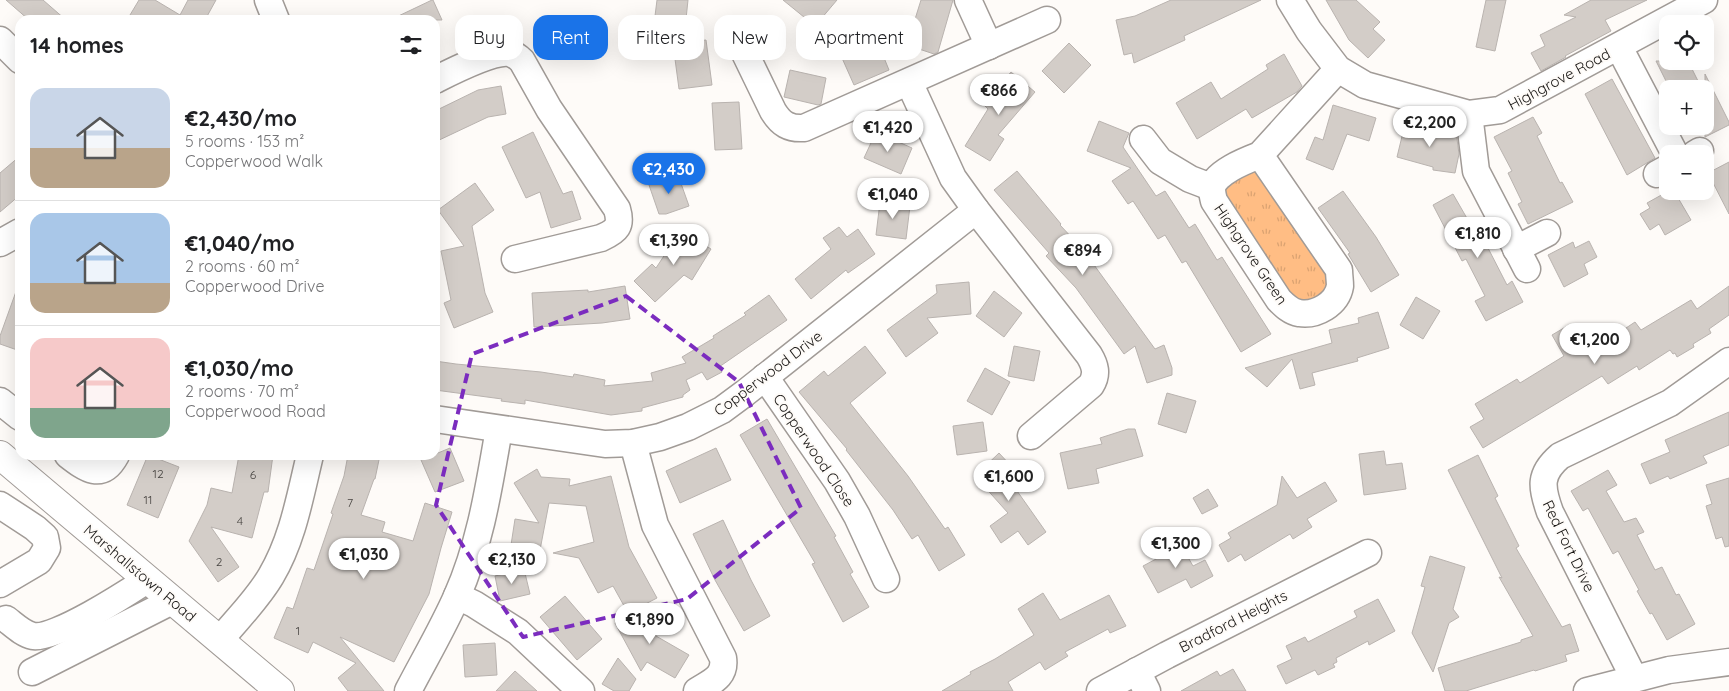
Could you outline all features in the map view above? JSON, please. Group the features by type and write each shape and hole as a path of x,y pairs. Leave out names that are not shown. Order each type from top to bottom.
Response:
{"main road":[{"name":"Marshallstown Road","path":"0,455 280,691"}],"street":[{"path":"268,0 274,15"},
{"path":"968,0 989,46"},
{"name":"Highgrove Road","path":"1290,0 1309,31 1338,69 1365,85 1468,114 1500,110 1704,0"},
{"path":"748,60 773,111 784,125 794,128 811,126 1047,20"},
{"path":"0,40 15,55"},
{"name":"Highgrove Road","path":"1619,47 1685,145"},
{"path":"440,78 486,58 504,53 516,56 522,61 550,109 617,209 620,219 618,226 612,233 602,238 515,259"},
{"name":"Highgrove Green","path":"1260,155 1339,270 1340,286 1334,300 1319,312 1299,313 1288,309 1279,300 1214,201 1212,187 1218,177 1239,163 1260,155 1338,69"},
{"path":"908,82 953,178 1094,364 1095,375 1091,385 1031,436"},
{"path":"1468,114 1476,171 1521,259 1547,233"},
{"name":"Highgrove Green","path":"1143,139 1160,161 1190,179 1212,187"},
{"name":"Copperwood Drive","path":"440,420 605,444 634,443 660,437 722,410 976,210"},
{"path":"0,242 15,234"},
{"name":"Red Fort Drive","path":"1634,678 1550,512 1545,499 1544,479 1551,464 1560,456 1657,410 1729,361"},
{"name":"Copperwood Close","path":"765,378 837,481 857,516 886,580"},
{"path":"0,401 15,413"},
{"path":"408,691 458,596 482,523 499,429"},
{"path":"634,443 655,525 723,658 724,666 721,675 697,691"},
{"path":"75,460 87,468 97,470 108,466 112,460"},
{"path":"220,640 259,594 279,560 295,518 309,460"},
{"path":"0,505 36,528 45,537 47,548 39,561 0,584"},
{"name":"Bradford Heights","path":"1100,691 1142,681 1368,553"},
{"path":"6,619 33,636 45,635 106,607 147,580"},
{"path":"458,596 518,632 581,691"},
{"path":"32,672 172,601"},
{"path":"1587,691 1669,670 1729,662"}],"highlighted area":[{"path":"626,296 739,382 801,508 687,599 523,637 436,505 472,354"}],"green space":[{"path":"1248,170 1256,171 1328,277 1326,291 1315,301 1294,301 1224,193 1226,184"}],"building":[{"path":"6,0 43,0 60,15 23,15"},
{"path":"139,0 155,0 180,15 130,15"},
{"path":"188,0 216,0 208,15 180,15"},
{"path":"432,0 440,15 400,15"},
{"path":"657,0 688,0 686,15 655,15"},
{"path":"783,0 837,0 824,15 801,15"},
{"path":"921,0 953,0 938,52 934,54 922,50 922,15 916,15"},
{"path":"1171,0 1261,0 1184,36 1185,40 1134,63 1132,53 1124,55 1116,20 1135,16"},
{"path":"1326,0 1356,0 1380,22 1373,29 1385,40 1368,58 1349,40"},
{"path":"1486,0 1506,0 1495,51 1476,47"},
{"path":"1591,0 1647,0 1605,20 1611,31 1541,71 1531,53 1545,46 1540,35 1576,17 1564,15"},
{"path":"704,40 706,40 712,85 679,89 675,60 704,60"},
{"path":"1069,43 1091,65 1064,93 1042,71"},
{"path":"1284,54 1302,86 1297,92 1252,118 1246,109 1197,139 1176,103 1211,82 1221,99 1268,69 1266,65"},
{"path":"843,60 885,60 889,70 854,85"},
{"path":"790,70 826,78 821,104 818,105 784,97"},
{"path":"1660,70 1692,70 1698,80 1666,80"},
{"path":"1011,72 1035,92 998,135 1004,139 990,161 965,146 988,109 984,105"},
{"path":"1612,79 1655,158 1627,175 1585,94"},
{"path":"501,86 506,114 488,117 440,140 440,109 478,90"},
{"path":"1714,92 1729,122 1729,125 1714,132"},
{"path":"739,102 742,149 715,150 712,103"},
{"path":"1333,105 1376,118 1369,141 1347,134 1333,170 1306,159 1315,137 1323,140"},
{"path":"1533,117 1542,133 1537,136 1560,183 1562,182 1573,202 1528,224 1518,204 1522,202 1508,173 1512,171 1494,137"},
{"path":"1099,121 1129,133 1123,147 1156,196 1165,191 1189,228 1195,224 1217,260 1222,257 1271,334 1241,352 1186,261 1182,263 1165,235 1158,239 1133,201 1128,204 1112,181 1131,168 1087,151"},
{"path":"1405,124 1441,134 1442,129 1456,132 1459,154 1455,173 1433,170 1433,167 1397,157"},
{"path":"533,132 563,194 572,191 581,219 551,228 540,192 526,198 502,147"},
{"path":"876,132 912,148 901,174 864,158"},
{"path":"15,160 15,199 0,212 0,173"},
{"path":"1729,162 1729,214 1714,185 1714,170"},
{"path":"1017,171 1060,225 1090,257 1155,349 1164,345 1172,368 1172,375 1147,383 1135,346 1124,354 1076,288 1046,256 1049,253 994,190"},
{"path":"678,175 689,206 666,214 659,214 649,185"},
{"path":"475,183 494,210 472,226 485,293 493,312 454,328 444,303 451,300 441,251 464,246 440,213 440,209"},
{"path":"1343,191 1376,237 1399,275 1371,292 1348,254 1350,253 1318,208"},
{"path":"1453,194 1472,227 1479,224 1491,246 1488,248 1507,285 1512,281 1523,302 1486,321 1475,301 1485,296 1466,259 1462,261 1433,205"},
{"path":"1659,196 1659,200 1679,200 1691,220 1665,235 1659,224 1650,230 1640,214 1650,208 1647,203"},
{"path":"880,202 910,206 906,239 876,235"},
{"path":"839,227 847,237 858,229 875,254 848,273 846,270 811,299 795,279 831,249 823,238"},
{"path":"681,230 711,249 692,280 684,275 655,302 634,281 652,264 656,268"},
{"path":"1589,241 1597,257 1584,264 1588,274 1564,287 1548,255 1573,242 1575,248"},
{"path":"969,282 971,314 927,318 938,333 906,357 887,330 937,293 936,285"},
{"path":"625,286 630,319 602,323 534,327 532,293 588,290 588,292"},
{"path":"1729,286 1729,315 1709,329 1711,333 1693,344 1694,347 1677,357 1670,350 1639,370 1637,366 1608,384 1602,376 1483,448 1470,427 1484,419 1475,404 1517,379 1520,383 1564,356 1552,335 1569,325 1587,354 1635,322 1641,330 1691,300 1697,309"},
{"path":"994,291 1022,313 1004,337 976,316"},
{"path":"15,294 15,349 0,344 0,336"},
{"path":"769,295 787,320 719,367 722,372 707,380 702,372 686,380 690,390 683,397 642,408 642,411 611,415 525,400 525,404 440,391 440,362 573,377 574,374 605,380 604,386 653,381 651,373 686,363 682,357 714,338 713,336 746,315 744,313"},
{"path":"1416,297 1440,311 1423,339 1400,325"},
{"path":"1378,312 1389,348 1357,358 1358,361 1312,373 1315,385 1300,389 1292,359 1267,387 1245,368 1332,343 1329,330 1359,323 1358,318"},
{"path":"865,346 886,373 850,403 908,476 945,529 948,527 965,555 939,571 918,535 912,539 893,510 847,449 799,392 824,371 828,376"},
{"path":"1014,346 1040,351 1034,381 1008,376"},
{"path":"985,368 1010,382 992,415 967,401"},
{"path":"1167,393 1196,401 1186,433 1158,424"},
{"path":"1729,412 1729,445 1703,456 1707,463 1670,479 1668,476 1650,484 1641,464 1670,452 1665,440"},
{"path":"767,419 836,536 834,537 853,572 850,574 869,607 843,622 812,564 815,563 740,435"},
{"path":"983,422 987,451 957,455 953,426"},
{"path":"1128,429 1135,429 1143,456 1096,469 1099,483 1068,489 1060,453 1102,444 1100,438"},
{"path":"450,448 464,481 435,492 421,460 440,460 440,452"},
{"path":"716,448 731,480 680,503 666,471"},
{"path":"1384,451 1386,465 1402,463 1406,489 1364,495 1359,454"},
{"path":"999,453 1024,480 1015,488 1046,532 1028,545 1018,531 1001,543 990,526 1008,513 975,476"},
{"path":"1478,455 1498,496 1495,498 1519,546 1516,548 1562,627 1570,624 1579,651 1565,655 1567,661 1535,671 1466,691 1445,691 1438,668 1521,642 1521,640 1533,636 1499,577 1502,578 1448,470"},
{"path":"146,460 161,460 179,467 158,518 127,505"},
{"path":"238,460 272,460 268,492 264,492 252,538 211,527 239,567 218,582 189,541 207,505 211,488 232,493"},
{"path":"347,460 379,460 375,479 361,515 385,522 382,532 413,541 425,503 452,512 429,594 394,662 340,637 384,691 348,691 338,678 356,663 313,642 308,653 274,638 287,607 293,609 307,568 314,570 344,476"},
{"path":"537,469 541,477 570,479 569,486 611,476 629,547 657,598 628,613 613,586 598,593 579,558 553,553 594,542 586,506 549,503 540,550 511,545 515,519 539,523 514,483"},
{"path":"1608,470 1617,485 1606,491 1624,522 1636,518 1644,532 1637,535 1655,570 1662,567 1676,595 1679,594 1695,624 1667,640 1637,591 1639,590 1618,551 1613,554 1588,508 1583,511 1571,491"},
{"path":"1282,476 1297,498 1325,482 1337,501 1307,519 1312,527 1293,539 1290,534 1245,561 1241,554 1228,562 1219,545 1231,538 1228,533 1277,505"},
{"path":"1729,478 1729,546 1725,547 1722,537 1716,539 1706,506 1712,504 1706,485"},
{"path":"1208,489 1218,506 1202,514 1193,498"},
{"path":"723,520 770,616 744,631 715,580 693,534"},
{"path":"1161,547 1182,547 1193,566 1205,560 1213,576 1191,588 1186,579 1158,593 1143,566 1158,558"},
{"path":"1430,556 1465,567 1453,609 1459,617 1449,623 1433,672 1412,633 1425,587 1421,586"},
{"path":"524,569 530,594 500,601 495,576"},
{"path":"1043,593 1060,620 1109,595 1126,626 1110,633 1108,629 1065,652 1068,656 1045,670 1040,662 1008,682 1013,691 942,691 971,674 970,672 1034,635 1018,609"},
{"path":"565,596 602,639 577,660 540,617"},
{"path":"1378,599 1395,631 1369,645 1368,641 1336,658 1337,662 1333,664 1335,667 1318,675 1315,670 1286,684 1277,666 1292,659 1286,646 1305,637 1308,642 1357,617 1354,611"},
{"path":"638,609 656,636 689,655 675,678 647,662 641,671 615,623"},
{"path":"495,643 497,675 465,677 463,645"},
{"path":"618,658 636,679 629,691 614,691 602,684"},
{"path":"1233,669 1246,691 1181,691 1217,671 1220,676"},
{"path":"515,671 537,691 496,691"}]}
